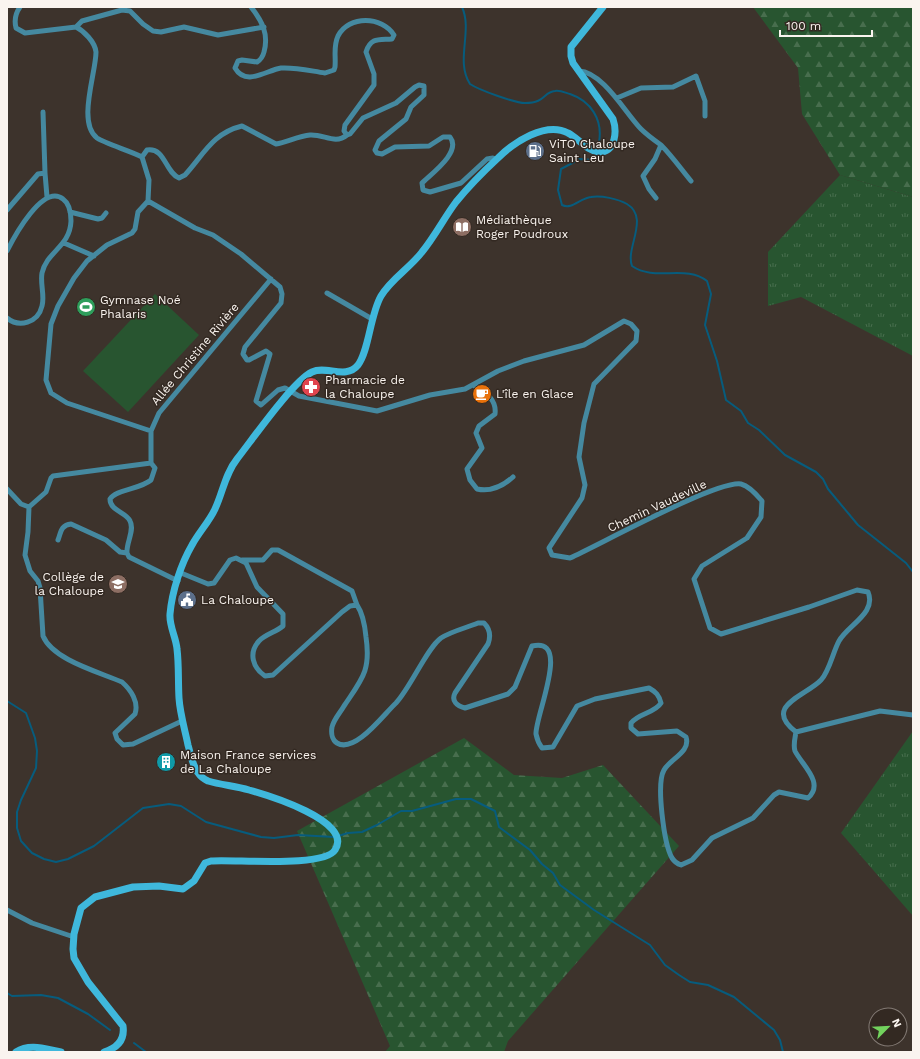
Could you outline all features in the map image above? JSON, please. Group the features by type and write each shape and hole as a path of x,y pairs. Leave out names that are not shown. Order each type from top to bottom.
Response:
{"main road":[{"path":"104,1052 118,1044 122,1038 123,1026 77,965 73,949 74,937 81,908 95,897 144,886 183,889 194,881 205,863 211,861 316,860 328,856 335,850 338,842 334,831 329,824 283,801 251,790 205,780 199,774 192,759 182,721 179,699 177,648 170,615 180,572 188,552 217,505 225,478 233,464 300,381 314,371 343,372 349,371 359,364 375,307 382,294 415,261 456,201 496,159 517,142 533,135 555,129 569,133 595,152 603,152 611,145 616,136 616,128 613,119 579,71 571,56 572,47 603,7"},
{"path":"16,1052 24,1047 31,1046 61,1052"}],"street":[{"path":"20,7 16,13 16,28 25,33 76,26 82,21 122,10 130,11 143,24 153,31 161,32 172,28 184,27 218,35 264,28"},
{"path":"251,7 260,18 264,28 267,41 263,57 257,62 242,60 238,62 235,68 241,73 252,77 281,68 325,73 331,72 335,67 334,48 339,35 354,22 361,20 373,21 392,31 394,35 392,39 377,39 368,45 366,52 374,74 374,85 345,125 344,131 347,135"},
{"path":"76,26 90,39 96,51 88,105 89,126 92,132 97,138 142,157"},
{"path":"579,71 593,76 617,98 641,129 661,146 691,181"},
{"path":"617,98 642,88 673,87 696,76 705,101 705,116"},
{"path":"142,157 147,150 153,149 158,152 174,176 179,178 185,175 220,134 230,128 242,126 276,144 311,135 336,140 342,139 353,131 363,118 396,103 415,87 422,85 425,89 424,95 411,107 406,119 379,141 375,146 377,153 382,154 395,147 429,146 443,137 450,137 453,142 445,162 422,183 422,189 426,192 461,183 487,159 496,159"},
{"path":"43,112 47,197"},
{"path":"656,198 649,189 643,176 655,159 661,146"},
{"path":"142,157 149,180 148,201 138,212 132,233 113,241 87,261 74,278 58,306 50,324 46,380 51,393 67,402 152,431"},
{"path":"7,210 38,174 45,173"},
{"path":"7,252 16,234 39,204 47,197 62,198 67,203 71,222 64,243 48,260 42,272 42,307 38,314 26,324 19,324 7,318"},
{"path":"148,201 195,228 213,235 241,254 271,279 282,291 280,303 245,347 243,354 246,360 249,360 266,351 270,354 256,401 258,404 261,405 282,388 292,391"},
{"path":"70,212 98,219 102,218 106,213"},
{"path":"64,243 94,256"},
{"name":"Allée Christine Rivière","path":"127,552 132,526 130,521 113,507 110,503 110,499 116,493 133,490 151,480 155,468 151,463 152,431 159,413 271,279"},
{"path":"327,293 372,319"},
{"name":"Chemin Vaudeville","path":"292,391 299,396 377,411 430,395 465,389 498,371 524,361 584,345 624,321 631,324 637,331 636,341 594,384 584,424 579,457 585,485 582,498 549,548 552,555 570,558 667,510 725,486 741,484 754,492 762,501 761,517 747,538 702,566 694,579 710,628 721,634 809,607 857,590 868,592 871,599 869,608 840,640 822,680 788,702 783,716 786,724 796,732"},
{"path":"473,385 492,399 496,407 495,414 479,426 476,433 482,448 467,469 470,480 477,489 489,490 499,487 513,477"},
{"path":"28,507 46,492 50,478 53,476 151,463"},
{"path":"7,489 21,504 28,507"},
{"path":"28,507 28,532 25,555 28,567 38,581 40,588 42,627 45,641 57,653 122,682 130,691 135,702 135,714 116,733 117,739 123,745 133,744 182,721"},
{"path":"58,540 62,528 71,524 106,540 120,552 127,552 129,557 178,581"},
{"path":"241,560 263,560 273,550 278,550 352,591 365,624 368,656 367,666 360,682 334,722 332,729 335,742 345,746 358,741 403,695 440,639 478,623 484,623 490,637 488,644 453,696 455,702 458,706 465,708 508,694 515,687 532,646 539,644 546,646 550,650 552,664 536,733 542,748 553,747 574,709 584,702 649,688 657,694 661,703 658,708 634,719 631,723 631,728 638,734 677,731 686,737 687,743 684,750 664,770 660,798 667,845 672,858 681,865 692,860 703,847 720,833 753,818 774,795 779,792 808,798 811,795 814,780 795,751 794,744 796,732 880,711 913,714"},
{"path":"180,572 208,584 214,583 230,560 236,558 246,563 257,587 283,614 283,626 259,641 254,649 253,658 255,666 265,676 273,675 350,606 357,605"},
{"path":"7,910 32,923 74,937"}],"green space":[{"path":"753,7 913,7 913,197 840,175 802,114 798,68"},
{"path":"840,175 913,197 913,356 801,297 768,306 768,252"},
{"path":"155,294 199,335 128,412 83,371"},
{"path":"913,731 913,916 841,833"},
{"path":"464,738 514,775 562,778 603,765 679,846 508,1041 504,1052 385,1052 390,1046 297,831"}],"waterway":[{"path":"462,7 466,26 464,66 470,84 497,96 525,103 532,103 541,99 548,93 557,91 565,92 577,97 584,101 594,112 599,126 599,142"},
{"path":"593,160 580,159 561,169 558,190 562,205 569,206 587,198 595,197 609,198 627,204 634,210 637,225 631,259 632,266 641,271 650,273 690,274 699,276 707,281 711,294 705,325 717,361 726,400 741,411 748,423 759,430 785,455 816,472 858,525 906,563 913,572"},
{"path":"7,701 26,713 35,738 37,751 36,768 17,812 17,828 21,841 32,853 44,859 56,862 68,859 94,846 143,808 169,804 181,806 206,822 261,837 274,838 298,835 334,837"},
{"path":"338,836 348,833 362,832 401,811 412,811 456,799 471,799 495,811 499,827 530,850 542,864 553,873 560,885 594,910 650,945 665,965 690,982 708,985 734,997 774,1030 780,1040 783,1052"},
{"path":"7,993 12,996 41,995 58,998 88,1014 110,1030"},
{"path":"134,1043 146,1052"}],"place":[{"name":"ViTO Chaloupe Saint Leu","path":"535,151"},
{"name":"Médiathèque Roger Poudroux","path":"462,227"},
{"name":"Gymnase Noé Phalaris","path":"86,307"},
{"name":"Pharmacie de la Chaloupe","path":"311,387"},
{"name":"L'île en Glace","path":"482,394"},
{"name":"Collège de la Chaloupe","path":"118,584"},
{"name":"La Chaloupe","path":"187,600"},
{"name":"Maison France services de La Chaloupe","path":"166,762"}]}
